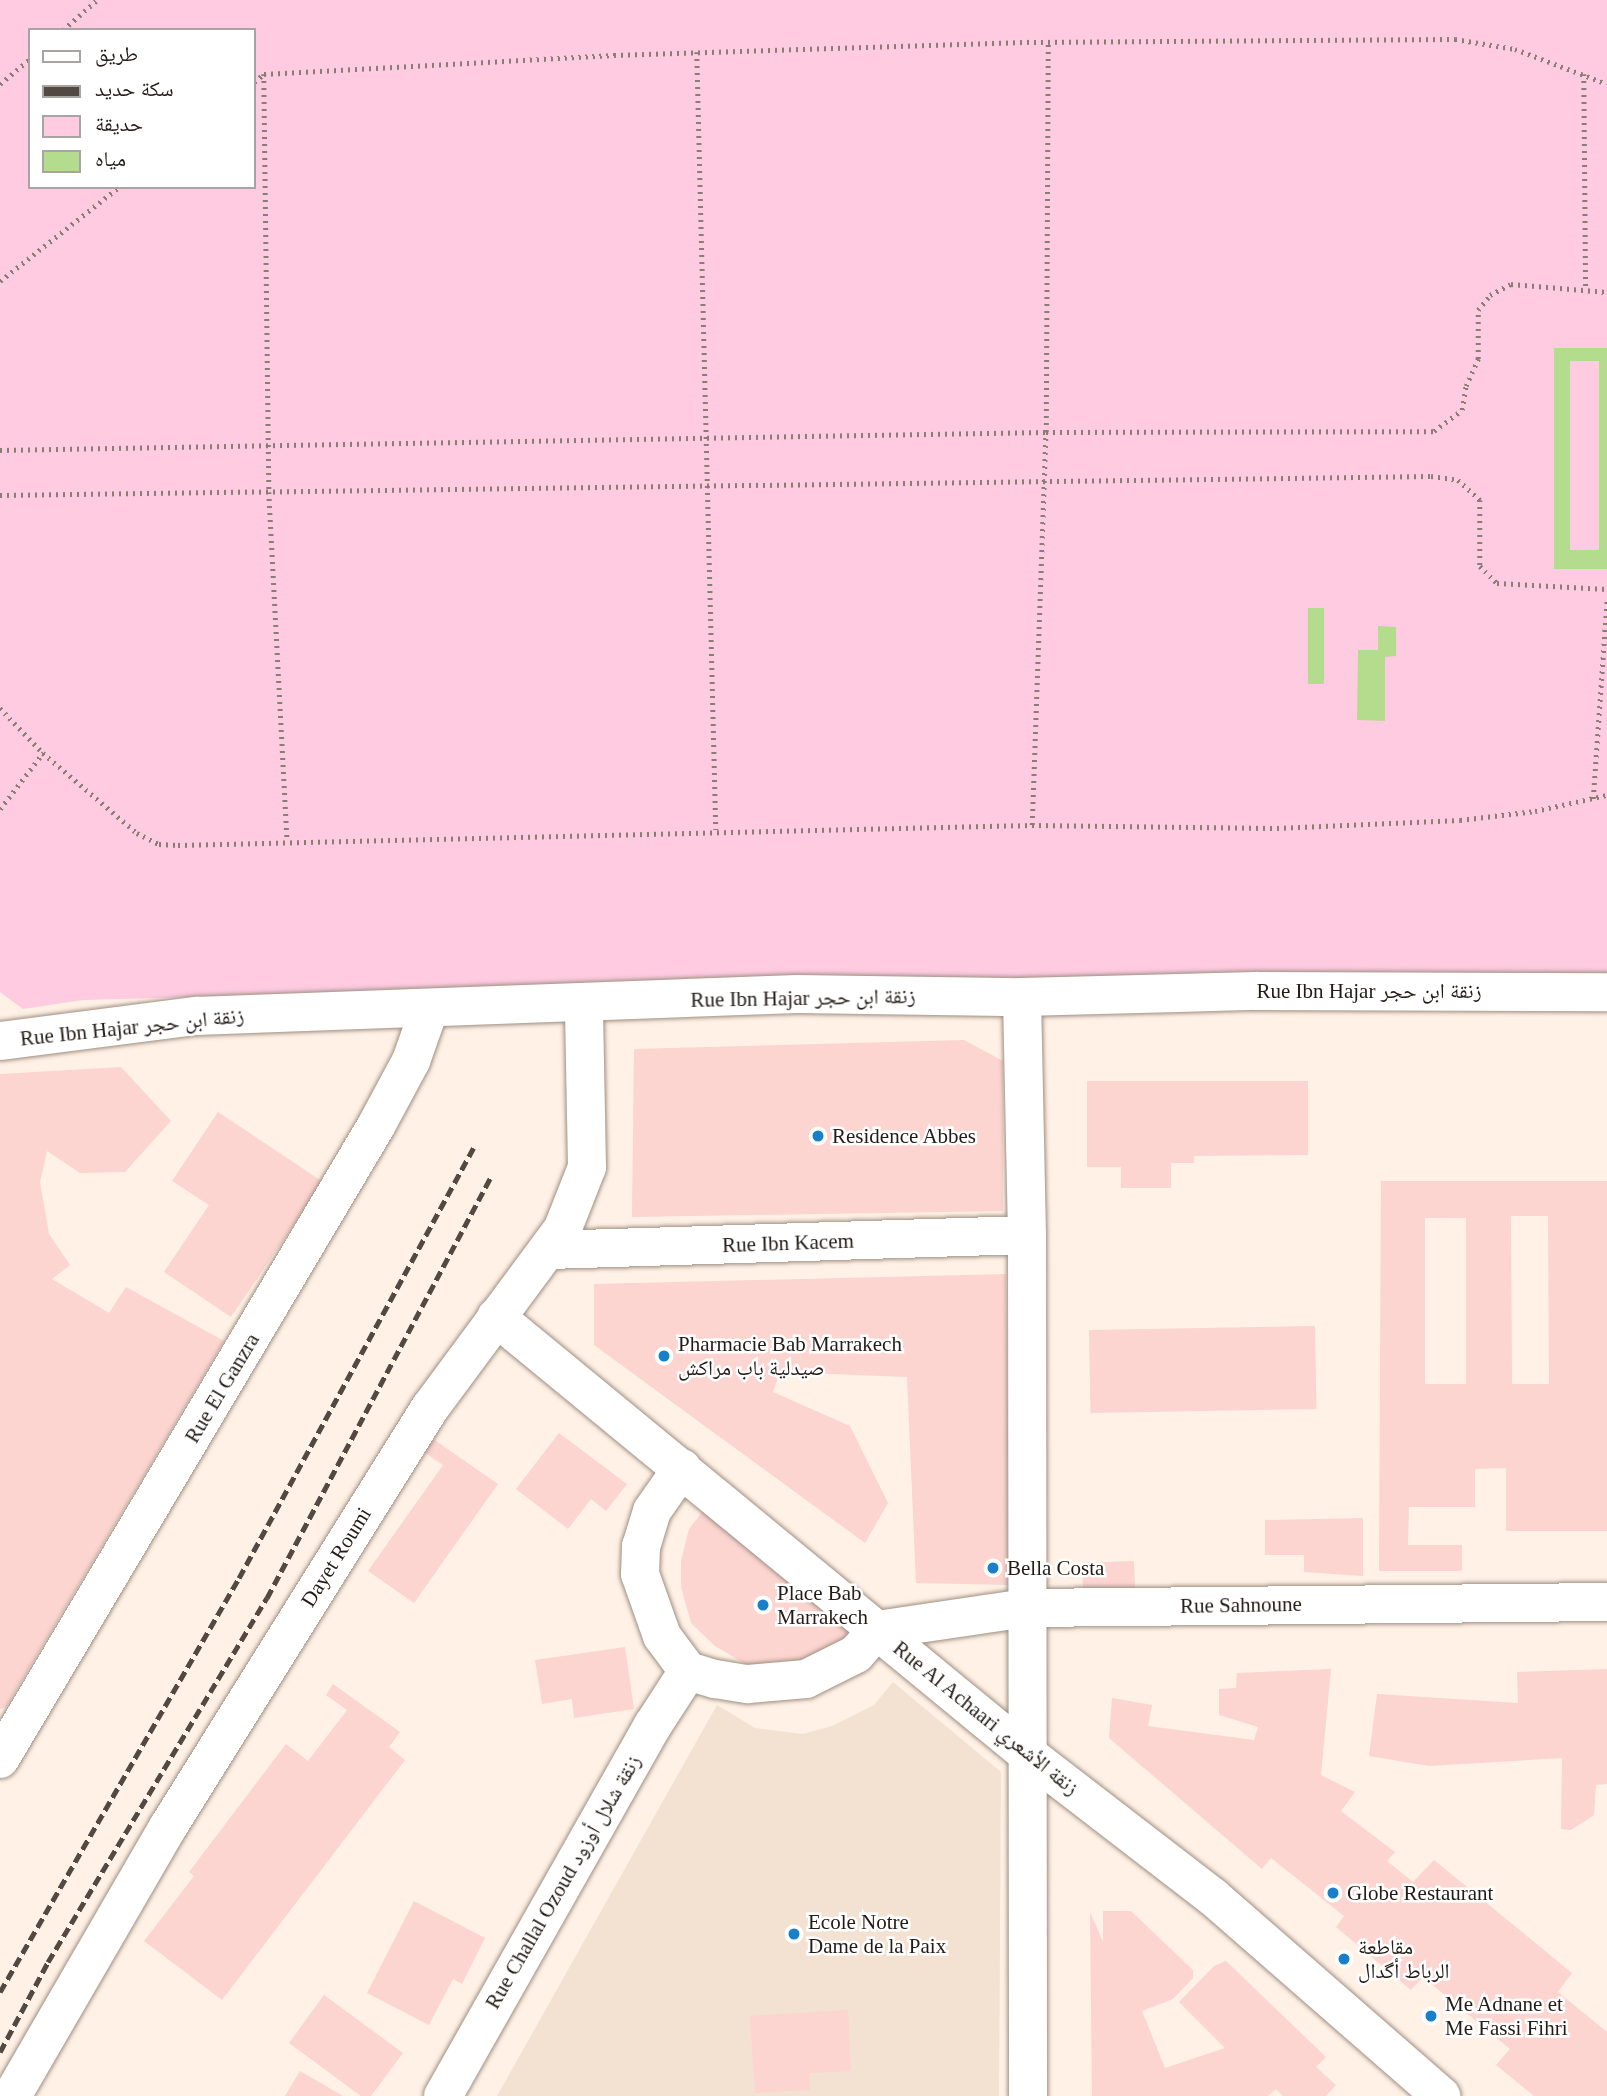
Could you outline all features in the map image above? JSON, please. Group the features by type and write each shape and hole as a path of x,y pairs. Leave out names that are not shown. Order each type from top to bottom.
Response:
{"street":[{"name":"Rue Ibn Hajar زنقة ابن حجر","path":"0,1041 196,1016 429,1010 797,994 1022,997 1269,991 1607,992"},
{"path":"1022,997 1027,1236 1028,2096"},
{"name":"Dayet Roumi","path":"12,2096 266,1667 430,1408 496,1317 550,1250 574,1207 587,1167 584,1004"},
{"name":"Rue El Ganzra","path":"0,1759 14,1711 364,1148 411,1061 429,1010"},
{"name":"Rue Ibn Kacem","path":"550,1250 1027,1236"},
{"name":"Rue Al Achaari زنقة الأشعري","path":"496,1317 1026,1753 1213,1897 1441,2096"},
{"path":"682,1468 652,1511 641,1546 640,1574 662,1636 688,1671 748,1684 806,1679 856,1654 877,1630"},
{"name":"Rue Sahnoune","path":"877,1630 1026,1608 1607,1602"},
{"name":"Rue Challal Ozoud زنقة شلال أوزود","path":"443,2096 653,1725 688,1671"}],"path":[{"path":"65,28 97,0"},
{"path":"256,80 264,74 697,52 1048,42 1455,39 1514,49 1607,84"},
{"path":"1031,825 1046,432 1048,42"},
{"path":"697,52 716,830"},
{"path":"0,85 28,61"},
{"path":"264,74 269,492 287,840"},
{"path":"1584,74 1586,289"},
{"path":"0,281 116,189"},
{"path":"0,450 1046,432 1434,431 1462,410 1466,386 1478,359 1478,310 1490,295 1511,284 1607,292"},
{"path":"0,495 1044,478 1458,480 1482,503 1480,566 1485,574 1511,587 1607,589"},
{"path":"1593,799 1607,598"},
{"path":"0,708 43,752 110,812 159,844 1031,825 1277,828 1460,820 1607,795"},
{"path":"0,809 43,752"}],"shaded area":[{"name":"Ecole Notre Dame de la Paix","path":"893,1682 1001,1772 999,2096 497,2096 717,1705 755,1728 803,1734 832,1726 874,1705"}],"green space":[{"path":"0,0 1607,0 1607,981 556,987 83,1000 23,1009 0,992"}],"water":[{"path":"1554,348 1607,348 1607,569 1554,569","holes":["1570,361 1599,361 1599,550 1570,550"]},
{"path":"1308,608 1324,608 1324,684 1308,684"},
{"path":"1378,626 1396,627 1396,656 1385,657 1385,721 1357,720 1358,650 1378,650"}],"building":[{"name":"Residence Abbes","path":"964,1040 1003,1061 1003,1211 632,1217 634,1049"},
{"path":"121,1067 171,1121 125,1172 80,1173 47,1151 40,1182 49,1234 70,1265 52,1279 109,1313 126,1287 224,1341 6,1707 0,1709 0,1074"},
{"path":"1087,1081 1308,1081 1308,1155 1194,1156 1194,1163 1171,1163 1171,1188 1121,1188 1121,1167 1087,1167"},
{"path":"218,1112 323,1182 231,1317 164,1272 209,1205 172,1181"},
{"path":"1381,1181 1607,1181 1607,1531 1506,1531 1506,1468 1475,1469 1475,1507 1409,1507 1408,1545 1462,1545 1462,1571 1379,1571","holes":["1511,1216 1548,1216 1549,1384 1512,1384","1425,1218 1466,1218 1466,1384 1425,1384"]},
{"path":"1006,1274 1010,1585 916,1583 907,1377 780,1372 773,1392 850,1426 888,1503 865,1543 594,1345 594,1284"},
{"path":"1315,1326 1316,1409 1090,1413 1089,1330"},
{"path":"559,1433 627,1484 606,1511 591,1499 568,1529 516,1489"},
{"path":"433,1439 498,1484 414,1603 368,1571 443,1465 424,1452"},
{"name":"Place Bab Marrakech","path":"707,1506 869,1626 842,1662 752,1668 715,1646 691,1623 681,1587 681,1561 689,1529"},
{"path":"1363,1518 1363,1576 1304,1572 1304,1555 1265,1555 1265,1520"},
{"path":"1134,1561 1135,1597 1083,1599 1082,1563"},
{"path":"625,1647 634,1709 574,1718 572,1699 542,1704 535,1660"},
{"path":"1331,1669 1321,1775 1355,1792 1341,1811 1395,1852 1387,1861 1413,1882 1434,1860 1572,1973 1558,1992 1607,2032 1607,2096 1534,2096 1496,2065 1510,2049 1423,1977 1411,1990 1336,1927 1344,1916 1271,1858 1262,1869 1109,1738 1112,1698 1152,1705 1148,1726 1254,1740 1258,1727 1219,1715 1219,1689 1236,1688 1237,1673"},
{"path":"1607,1669 1607,1784 1596,1785 1594,1815 1571,1830 1561,1829 1562,1758 1429,1766 1369,1756 1377,1694 1518,1703 1517,1672"},
{"path":"333,1684 400,1732 389,1747 405,1760 222,2000 144,1941 194,1876 189,1872 286,1744 308,1761 347,1710 326,1695"},
{"path":"414,1901 485,1938 462,1984 453,1979 429,2025 367,1993"},
{"path":"1103,1911 1131,1911 1193,1970 1193,1978 1173,1999 1142,2011 1165,2068 1225,2048 1179,2002 1214,1966 1226,1961 1326,2057 1316,2067 1336,2085 1326,2096 1283,2096 1276,2089 1268,2096 1092,2096 1090,1912 1103,1942"},
{"path":"324,1995 403,2053 371,2096 361,2096 289,2043"},
{"path":"848,2010 851,2071 809,2073 810,2090 755,2093 750,2016"},
{"path":"300,2071 343,2096 285,2096"}],"railway":[{"path":"0,1992 239,1578 473,1148"},
{"path":"0,2052 48,1962 267,1598 491,1177"}],"place":[{"name":"Residence Abbes","path":"818,1136"},
{"name":"Pharmacie Bab Marrakech صيدلية باب مراكش","path":"664,1356"},
{"name":"Bella Costa","path":"993,1568"},
{"name":"Place Bab Marrakech","path":"763,1605"},
{"name":"Globe Restaurant","path":"1333,1893"},
{"name":"Ecole Notre Dame de la Paix","path":"794,1934"},
{"name":"مقاطعة الرباط أگدال","path":"1344,1959"},
{"name":"Me Adnane et Me Fassi Fihri","path":"1431,2016"}]}
